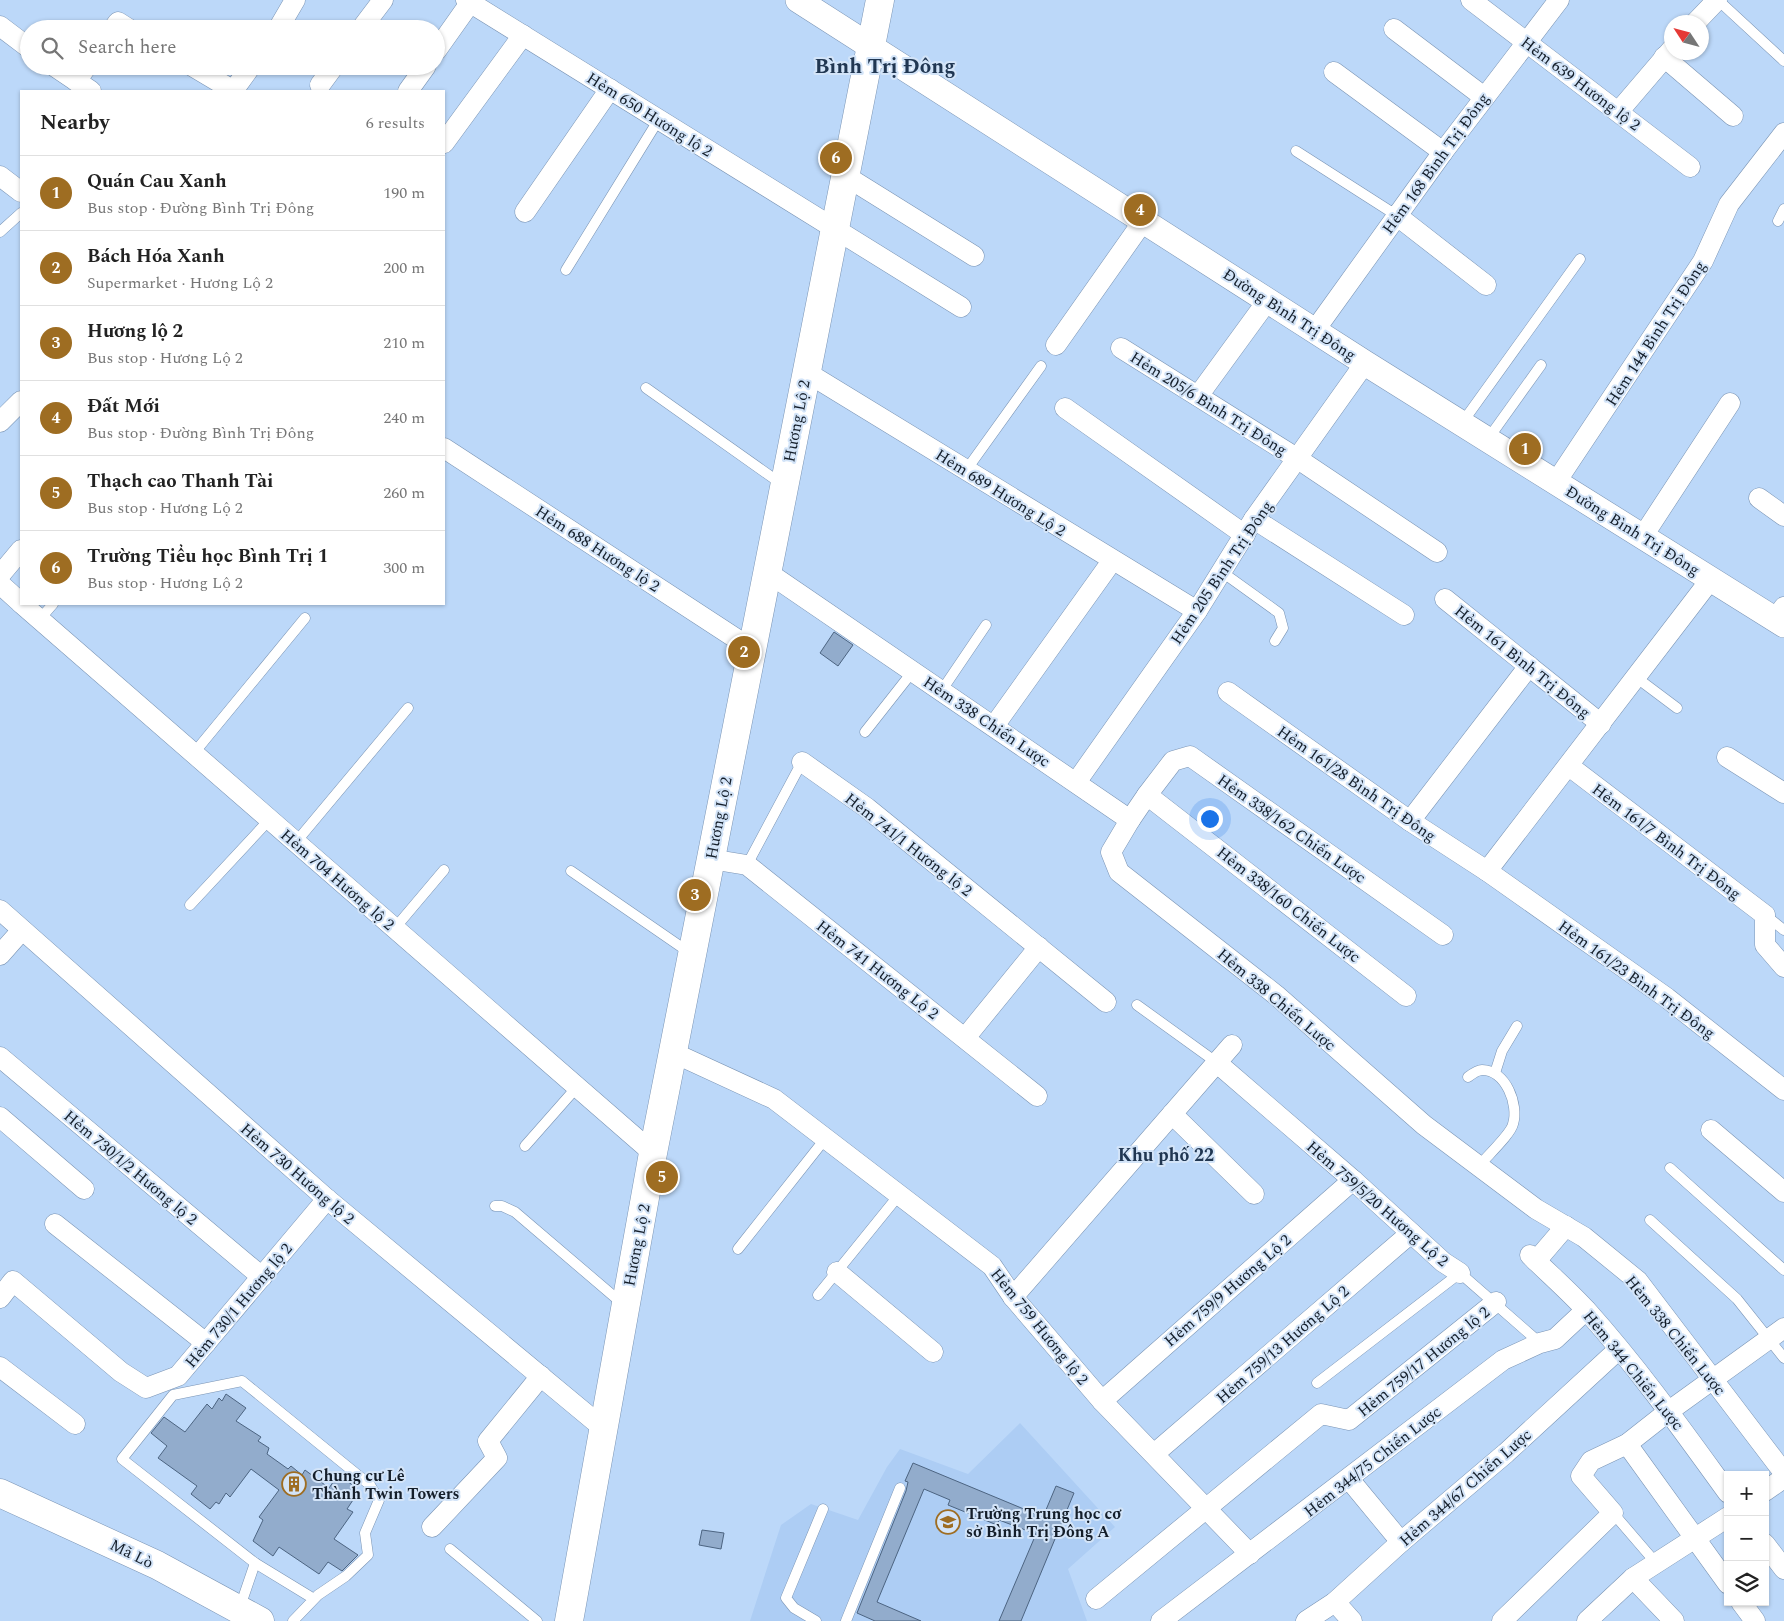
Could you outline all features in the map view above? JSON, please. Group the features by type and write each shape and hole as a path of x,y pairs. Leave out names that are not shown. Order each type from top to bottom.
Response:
{"main road":[{"path":"870,47 880,0"},
{"name":"Hương Lộ 2","path":"569,1621 624,1305 653,1153 870,47"},
{"name":"Mã Lò","path":"0,1493 157,1565 250,1616"}],"street":[{"path":"283,20 295,0"},
{"path":"369,20 383,0"},
{"name":"Đường Bình Trị Đông","path":"798,0 1365,363 1711,579 1781,617"},
{"name":"Hẻm 639 Hương lộ 2","path":"1471,0 1690,167"},
{"name":"Hẻm 168 Bình Trị Đông","path":"1315,330 1396,215 1484,96 1559,0"},
{"path":"1703,15 1717,0"},
{"path":"445,37 468,2"},
{"name":"Hẻm 650 Hương lộ 2","path":"468,2 961,308"},
{"path":"0,26 20,41"},
{"path":"1394,29 1484,96"},
{"path":"445,142 523,35"},
{"path":"1619,111 1664,58"},
{"path":"1675,60 1733,116"},
{"path":"1334,72 1443,152"},
{"path":"207,75 232,90"},
{"path":"235,90 245,75"},
{"path":"320,85 327,75"},
{"path":"409,90 420,75"},
{"path":"525,212 610,89"},
{"name":"Hẻm 144 Bình Trị Đông","path":"1556,482 1703,261 1728,204 1784,133"},
{"path":"844,175 974,256"},
{"path":"0,176 20,191"},
{"path":"1396,215 1486,284"},
{"path":"1056,345 1144,220"},
{"path":"1198,396 1268,300"},
{"name":"Hẻm 205/6 Bình Trị Đông","path":"1121,348 1298,459 1437,552"},
{"name":"Hẻm 205 Bình Trị Đông","path":"1076,781 1197,611 1250,527 1365,363"},
{"name":"Hẻm 689 Hương Lộ 2","path":"806,372 967,469 1112,561 1197,611"},
{"path":"0,422 20,402"},
{"path":"1643,536 1730,403"},
{"path":"1065,408 1250,527 1404,615"},
{"name":"Hẻm 688 Hương lộ 2","path":"445,449 752,649"},
{"path":"1759,498 1784,516"},
{"path":"0,576 20,551"},
{"path":"994,726 1112,561"},
{"name":"Hẻm 338 Chiến Lược","path":"767,572 1076,781 1130,820 1111,852 1119,872 1276,995 1424,1125 1536,1209 1584,1237 1638,1281 1784,1473"},
{"name":"Hẻm 161 Bình Trị Đông","path":"1487,871 1711,579"},
{"name":"Hẻm 704 Hương lộ 2","path":"0,584 20,601"},
{"name":"Hẻm 161 Bình Trị Đông","path":"1445,599 1601,724"},
{"name":"Hẻm 704 Hương lộ 2","path":"24,605 653,1153"},
{"path":"1410,821 1529,666"},
{"name":"Hẻm 161/28 Bình Trị Đông","path":"1228,692 1410,821 1487,871"},
{"name":"Hẻm 338/162 Chiến Lược","path":"1147,795 1173,761 1190,756 1443,935"},
{"path":"1727,758 1784,793"},
{"name":"Hẻm 741/1 Hương lộ 2","path":"802,762 867,808 1106,1002"},
{"name":"Hẻm 161/7 Bình Trị Đông","path":"1569,766 1765,915"},
{"path":"1130,820 1147,795"},
{"name":"Hẻm 338/160 Chiến Lược","path":"1147,795 1406,996"},
{"name":"Hẻm 741 Hương Lộ 2","path":"710,859 747,865 1037,1096"},
{"name":"Hẻm 161/23 Bình Trị Đông","path":"1487,871 1667,998 1784,1090"},
{"name":"Hẻm 730 Hương lộ 2","path":"0,910 327,1199 604,1428"},
{"path":"1765,915 1765,945 1784,967"},
{"path":"0,956 22,930"},
{"path":"965,1038 1039,947"},
{"path":"1013,1296 1232,1045"},
{"name":"Hẻm 759 Hương lộ 2","path":"674,1053 774,1099 992,1266 1013,1296 1102,1401 1205,1510 1250,1554"},
{"name":"Hẻm 730/1/2 Hương lộ 2","path":"0,1057 262,1277"},
{"name":"Hẻm 759/5/20 Hương Lộ 2","path":"1216,1062 1353,1180 1443,1262 1460,1273"},
{"path":"1172,1114 1254,1194"},
{"path":"0,1117 84,1189"},
{"path":"1711,1130 1784,1192"},
{"name":"Hẻm 759/9 Hương Lộ 2","path":"1102,1401 1353,1180"},
{"name":"Hẻm 730/1 Hương lộ 2","path":"0,1298 13,1280 121,1372 146,1388 178,1376 327,1199"},
{"path":"55,1224 206,1343"},
{"name":"Hẻm 344 Chiến Lược","path":"1566,1226 1533,1258 1586,1310 1619,1348 1669,1411 1724,1487"},
{"name":"Hẻm 759/13 Hương Lộ 2","path":"1154,1454 1411,1233"},
{"path":"837,1272 933,1352"},
{"name":"Hẻm 759/17 Hương lộ 2","path":"1205,1510 1321,1414 1349,1420 1496,1302"},
{"name":"Hẻm 344/75 Chiến Lược","path":"1161,1621 1503,1360 1540,1343 1555,1339 1586,1310"},
{"path":"1502,1621 1613,1513 1581,1476 1592,1461 1627,1444 1669,1411 1777,1334"},
{"name":"Hẻm 344/67 Chiến Lược","path":"1306,1621 1335,1602 1401,1542 1506,1453 1619,1348"},
{"path":"0,1367 75,1424"},
{"path":"432,1527 496,1458 488,1441 541,1376"},
{"path":"1627,1444 1724,1579"},
{"path":"1769,1488 1784,1478"},
{"path":"1349,1479 1401,1542"},
{"path":"1096,1598 1205,1510"},
{"path":"1587,1621 1633,1578 1724,1518"},
{"path":"1769,1549 1784,1569"},
{"path":"1633,1578 1674,1621"},
{"path":"1335,1602 1352,1621"},
{"path":"1744,1606 1755,1621"}],"lane":[{"path":"1717,0 1784,61"},
{"path":"566,270 659,119"},
{"path":"1296,151 1396,215"},
{"path":"1778,221 1784,209"},
{"path":"0,232 20,214"},
{"path":"1462,423 1580,259"},
{"path":"1488,439 1540,365"},
{"path":"967,469 1041,366"},
{"path":"646,388 784,486"},
{"path":"1222,572 1280,613 1283,628 1276,641"},
{"path":"40,619 52,605"},
{"path":"194,753 305,618"},
{"path":"942,690 986,625"},
{"path":"865,732 913,671"},
{"path":"1636,678 1677,708"},
{"path":"296,842 408,708"},
{"name":"Hẻm 741/1 Hương lộ 2","path":"747,865 802,762"},
{"path":"190,905 270,819"},
{"path":"395,928 444,870"},
{"path":"571,871 692,955"},
{"path":"1765,915 1784,930"},
{"path":"1138,1005 1216,1062"},
{"path":"1495,1072 1502,1052 1518,1026"},
{"path":"1468,1076 1481,1070 1495,1072 1506,1086 1514,1104 1513,1126 1478,1166"},
{"path":"525,1146 576,1087"},
{"path":"738,1249 826,1139"},
{"path":"1670,1168 1784,1270"},
{"path":"818,1295 899,1195"},
{"path":"495,1206 502,1206 515,1212 624,1305"},
{"path":"1650,1220 1777,1334 1784,1358"},
{"path":"1317,1384 1460,1273"},
{"name":"Hẻm 759/5/20 Hương Lộ 2","path":"1460,1273 1496,1302 1540,1343"},
{"path":"293,1621 314,1600 346,1576 368,1555 365,1533 379,1500 370,1485 242,1381 173,1395 122,1459 255,1563 314,1600"},
{"path":"846,1621 900,1488"},
{"path":"816,1621 794,1608 786,1598 823,1509"},
{"path":"1613,1513 1656,1563"},
{"path":"450,1550 537,1621"},
{"path":"250,1616 255,1563"}],"shaded area":[{"name":"Trường Trung học cơ sở Bình Trị Đông A","path":"1020,1423 1115,1527 1068,1569 1087,1621 750,1621 781,1525 811,1504 858,1520 887,1467 900,1449 968,1474"}],"building":[{"path":"834,632 853,645 838,666 820,653"},
{"name":"Chung cư Lê Thành Twin Towers","path":"226,1394 246,1408 236,1421 261,1437 258,1441 269,1448 267,1454 288,1469 291,1466 302,1475 305,1470 329,1488 338,1475 357,1488 351,1495 355,1497 347,1509 353,1512 334,1539 358,1555 342,1571 328,1562 319,1574 279,1547 273,1556 253,1541 263,1520 259,1517 279,1490 251,1469 230,1497 226,1493 219,1504 216,1502 210,1509 191,1494 197,1486 158,1458 167,1446 151,1433 164,1417 185,1432 207,1404 212,1409 219,1398 222,1401"},
{"path":"913,1463 1043,1517 1056,1486 1074,1493 1021,1621 999,1621 1036,1534 999,1520 997,1525 948,1505 950,1500 924,1489 877,1602 921,1621 875,1621 857,1613 906,1491 908,1482 905,1481"},
{"path":"702,1530 724,1533 721,1549 699,1545"}],"place":[{"name":"Trường Tiểu học Bình Trị 1","path":"836,158"},
{"name":"Đất Mới","path":"1140,210"},
{"name":"Quán Cau Xanh","path":"1525,449"},
{"name":"Bách Hóa Xanh","path":"744,652"},
{"name":"Hương lộ 2","path":"695,895"},
{"name":"Thạch cao Thanh Tài","path":"662,1177"},
{"name":"Chung cư Lê Thành Twin Towers","path":"294,1484"},
{"name":"Trường Trung học cơ sở Bình Trị Đông A","path":"948,1522"}],"district":[{"name":"Bình Trị Đông","path":"885,66"},
{"name":"Khu phố 22","path":"1166,1155"}]}
